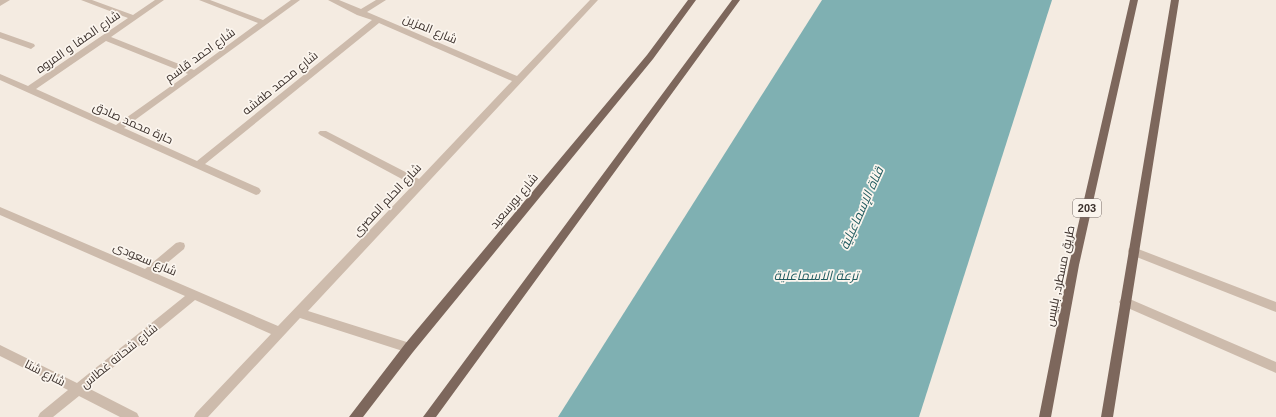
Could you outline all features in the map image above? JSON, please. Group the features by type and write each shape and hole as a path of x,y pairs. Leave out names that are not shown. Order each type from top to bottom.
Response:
{"main road":[{"name":"شارع بورسعيد","path":"355,417 409,348 650,57 692,0"},
{"path":"429,417 736,0"},
{"name":"طريق مسطرد, بلبيس","path":"1045,417 1074,265 1134,0"},
{"path":"1107,417 1175,0"}],"street":[{"path":"0,4 6,0"},
{"path":"85,0 135,18"},
{"name":"شارع الصفا و المروه","path":"29,90 160,0"},
{"path":"203,0 265,23"},
{"name":"شارع احمد قاسم","path":"117,129 296,0"},
{"name":"شارع المزين","path":"332,0 518,80"},
{"path":"360,13 382,0"},
{"name":"شارع الحلم المصرى","path":"200,417 594,0"},
{"name":"شارع محمد طفشه","path":"198,165 378,20"},
{"path":"0,35 31,46"},
{"path":"105,38 194,73"},
{"name":"حارة محمد صادق","path":"0,77 256,191"},
{"path":"323,132 420,184"},
{"name":"شارع سعودى","path":"0,211 280,332"},
{"path":"146,274 180,246"},
{"path":"1133,251 1276,308"},
{"name":"شارع شحاته غطاس","path":"44,417 194,295"},
{"path":"1125,302 1276,368"},
{"path":"299,313 409,348"},
{"name":"شارع شتا","path":"0,350 133,417"}],"water":[{"name":"ترعة الاسماعلية","path":"822,0 1052,0 919,417 558,417"}],"water label":[{"name":"قناة الإسماعيلية","path":"861,208"}]}
